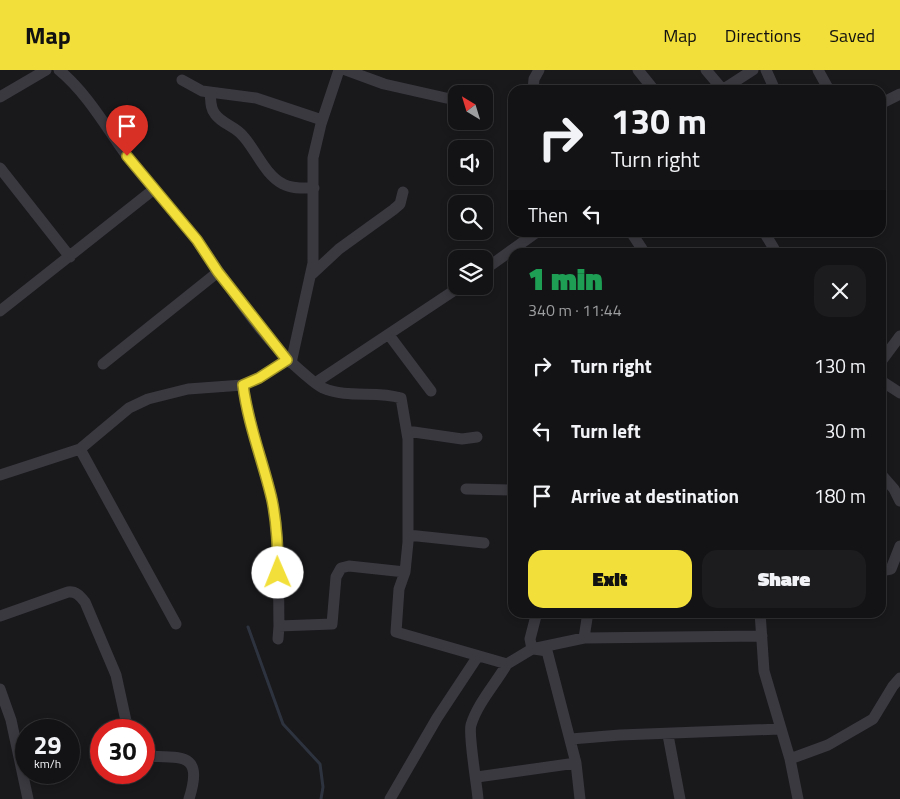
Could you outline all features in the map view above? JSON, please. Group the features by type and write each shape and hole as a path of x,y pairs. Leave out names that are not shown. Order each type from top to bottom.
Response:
{"street":[{"path":"0,97 46,70"},
{"path":"0,475 80,449 129,408 148,399 188,389 243,385 289,361 313,263 313,158 322,120 339,70"},
{"path":"346,70 384,84 446,98"},
{"path":"533,85 534,79 539,70"},
{"path":"638,70 650,85"},
{"path":"706,70 719,85"},
{"path":"730,85 753,70"},
{"path":"766,70 773,85"},
{"path":"818,70 826,85"},
{"path":"67,72 154,190 197,240 218,272 289,361 322,388 342,394 391,395 401,398 407,431 408,535 406,572 399,590 396,632 507,664"},
{"path":"182,80 202,91 256,98 322,120"},
{"path":"210,92 214,113 219,119 234,126 244,136 273,176 283,184 297,188 314,188"},
{"path":"886,101 900,94"},
{"path":"0,168 70,257"},
{"path":"0,311 154,190"},
{"path":"310,276 339,250 400,204 403,192"},
{"path":"515,248 530,237"},
{"path":"634,237 641,248"},
{"path":"767,237 774,248"},
{"path":"493,264 508,253"},
{"path":"102,364 218,272"},
{"path":"315,382 448,295"},
{"path":"389,335 431,391"},
{"path":"886,355 900,336"},
{"path":"886,384 900,394"},
{"path":"243,385 247,416 272,500 278,536 278,638"},
{"path":"407,431 462,439 478,436"},
{"path":"80,449 176,624"},
{"path":"886,481 899,497"},
{"path":"466,489 508,490"},
{"path":"408,535 484,544"},
{"path":"890,569 900,546"},
{"path":"279,626 332,624 336,577 341,568 349,566 406,572"},
{"path":"0,616 68,592 80,595 86,602 116,675 126,719"},
{"path":"532,649 530,638 536,618"},
{"path":"584,638 587,618"},
{"path":"760,618 764,671 790,759 798,799"},
{"path":"478,799 470,726 480,704 495,685 507,664 532,649 584,638 762,636"},
{"path":"532,649 547,651 571,739 580,799"},
{"path":"390,799 437,718 478,656"},
{"path":"790,759 828,745 873,719 900,678"},
{"path":"0,689 11,720 28,799"},
{"path":"571,739 620,735 668,735 780,729"},
{"path":"668,735 680,799"},
{"path":"155,757 183,758 191,762 193,767 189,799"},
{"path":"477,778 576,763"}],"waterway":[{"path":"248,627 283,724 320,764 323,787 321,799"}],"route":[{"path":"127,156 197,240 218,272 287,360 259,378 243,385 247,416 272,500 278,536 278,573"}]}
